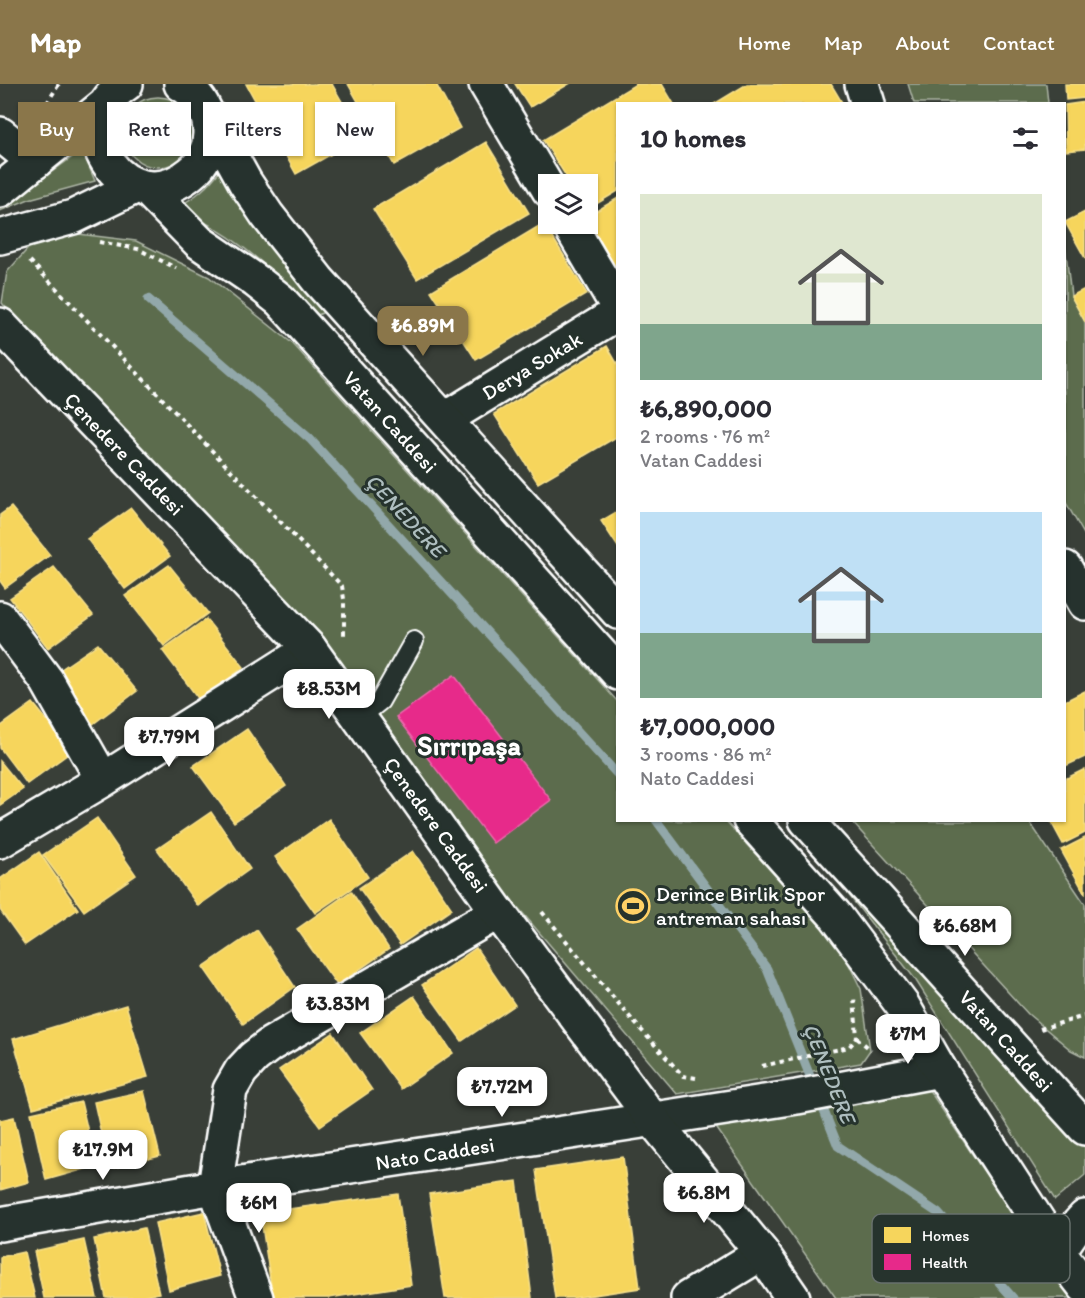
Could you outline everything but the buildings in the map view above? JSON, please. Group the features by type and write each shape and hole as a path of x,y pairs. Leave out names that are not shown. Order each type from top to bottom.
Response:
{"street":[{"path":"486,84 539,174"},
{"path":"862,84 867,102"},
{"name":"Vatan Caddesi","path":"185,85 203,106"},
{"path":"0,190 114,92"},
{"name":"Vatan Caddesi","path":"114,92 99,119 98,136 101,152 110,167 122,179 142,187 199,242 280,300 616,671"},
{"path":"0,134 35,162"},
{"path":"12,246 142,187 165,188 183,180 197,168 204,156"},
{"name":"Vatan Caddesi","path":"231,156 245,182 288,243 318,280 616,610"},
{"path":"575,234 616,304"},
{"name":"Derya Sokak","path":"445,419 616,314"},
{"name":"Çenedere Caddesi","path":"0,325 310,650 498,912 652,1120 762,1253 793,1298"},
{"path":"1066,570 1085,603"},
{"path":"0,618 47,681 103,780"},
{"path":"0,841 103,780 310,650"},
{"path":"752,822 835,915 903,1006 940,1070 1033,1214"},
{"name":"Vatan Caddesi","path":"808,822 1004,1039 1071,1100 1085,1128"},
{"path":"256,1298 215,1187 230,1090 241,1071 271,1044 498,912"},
{"name":"Nato Caddesi","path":"0,1224 215,1187 797,1097 940,1070"},
{"path":"1070,1234 1085,1217"},
{"path":"688,1298 762,1253"},
{"path":"1070,1268 1085,1287"}],"lane":[{"path":"359,718 380,701 414,641"}],"path":[{"path":"97,242 138,249 178,269"},
{"path":"12,246 342,586 344,642"},
{"path":"539,908 634,1022 683,1076 704,1079"},
{"path":"759,1067 849,1047 858,1038 854,996"},
{"path":"1004,1039 1085,1016"}],"green space":[{"path":"908,84 1046,84 1048,102 914,102"},
{"path":"158,97 175,102 141,102"},
{"path":"191,122 193,132 191,142"},
{"path":"74,156 85,156 95,181 29,199 0,211 0,203 24,192"},
{"path":"184,156 171,164 158,167 145,164 133,157"},
{"path":"221,169 326,311 318,315 268,268 235,241 197,218 175,208 201,192"},
{"path":"70,233 136,241 209,277 293,344 616,700 616,822 726,822 840,946 861,989 870,1050 861,1063 677,1094 2,303 7,272 33,243"},
{"path":"1066,254 1071,296 1085,322 1085,536 1066,503"},
{"path":"852,822 1030,822 1085,904 1085,1057 1071,1050 1028,1014"},
{"path":"857,886 1085,1146 1085,1175 1055,1200 915,979 848,894"},
{"path":"927,1087 1013,1214 872,1214 872,1283 1065,1283 1079,1298 836,1298 715,1126"}],"waterway":[{"name":"ÇENEDERE","path":"148,299 310,439 616,773"},
{"name":"ÇENEDERE","path":"657,822 767,969 838,1146 939,1214"},
{"name":"ÇENEDERE","path":"1000,1283 1013,1298"}],"place":[{"name":"Derince Birlik Spor antreman sahası","path":"633,906"}],"district":[{"name":"Sırrıpaşa","path":"469,746"}]}
